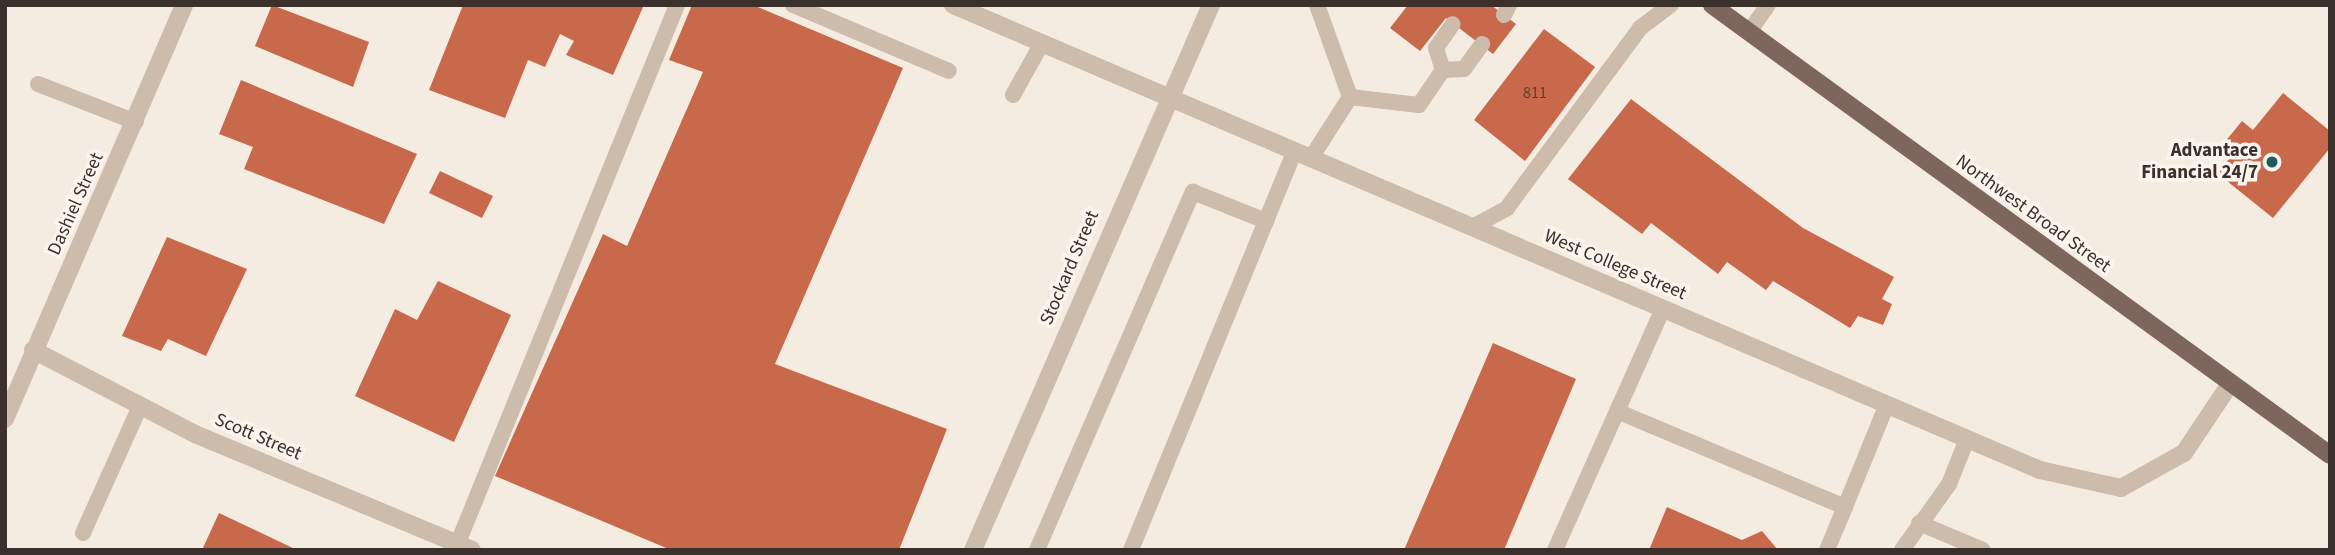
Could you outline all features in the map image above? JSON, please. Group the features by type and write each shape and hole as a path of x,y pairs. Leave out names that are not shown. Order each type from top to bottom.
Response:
{"main road":[{"name":"Northwest Broad Street","path":"1712,5 2330,455"}],"street":[{"name":"Dashiel Street","path":"5,419 33,350 136,122 184,5"},
{"name":"West College Street","path":"953,5 2040,470 2122,488 2184,453 2230,384"},
{"name":"Stockard Street","path":"973,550 1167,96 1211,5"},
{"name":"Scott Street","path":"33,350 140,406 461,548"}],"lane":[{"path":"461,548 677,5"},
{"path":"793,5 949,71"},
{"path":"1317,5 1350,97"},
{"path":"1472,227 1507,208 1640,27 1671,5"},
{"path":"1749,32 1768,5"},
{"path":"1443,70 1436,48 1454,24"},
{"path":"1013,96 1042,43"},
{"path":"1443,70 1464,69 1482,44"},
{"path":"1350,97 1419,104 1443,70"},
{"path":"38,83 136,122"},
{"path":"1131,550 1266,221 1303,154 1350,97"},
{"path":"1037,550 1193,192 1266,221"},
{"path":"1555,550 1619,412 1663,308"},
{"path":"1827,550 1887,404"},
{"path":"83,533 140,406"},
{"path":"1619,412 1845,507"},
{"path":"1902,550 1949,484 1967,439"},
{"path":"1919,523 1951,543 1983,550"}],"building":[{"path":"272,5 369,42 353,87 255,46"},
{"path":"463,5 644,5 613,75 566,55 574,41 560,34 545,67 528,60 505,118 429,90"},
{"path":"692,5 753,5 903,68 775,364 947,429 899,550 671,550 495,476 603,234 627,246 703,72 669,60"},
{"path":"1408,5 1491,5 1516,24 1493,54 1446,18 1420,51 1390,28"},
{"path":"1544,29 1595,67 1525,161 1474,120"},
{"path":"241,80 417,154 384,224 244,169 253,147 219,134"},
{"name":"Advantace Financial 24/7","path":"2283,93 2330,131 2330,148 2273,218 2217,173 2235,152 2224,143 2242,121 2253,130"},
{"path":"1631,99 1803,228 1894,277 1882,299 1892,304 1883,325 1858,316 1850,328 1773,281 1766,290 1727,262 1718,274 1651,223 1642,234 1568,179"},
{"path":"440,171 493,196 482,218 429,193"},
{"path":"167,237 247,269 206,356 168,339 161,351 122,336"},
{"path":"438,281 511,315 454,442 355,396 395,309 417,320"},
{"path":"1493,343 1576,379 1504,550 1404,550"},
{"path":"1667,507 1742,540 1762,531 1778,550 1649,550"},
{"path":"219,513 297,550 202,550"}],"place":[{"name":"Advantace Financial 24/7","path":"2272,162"}]}
